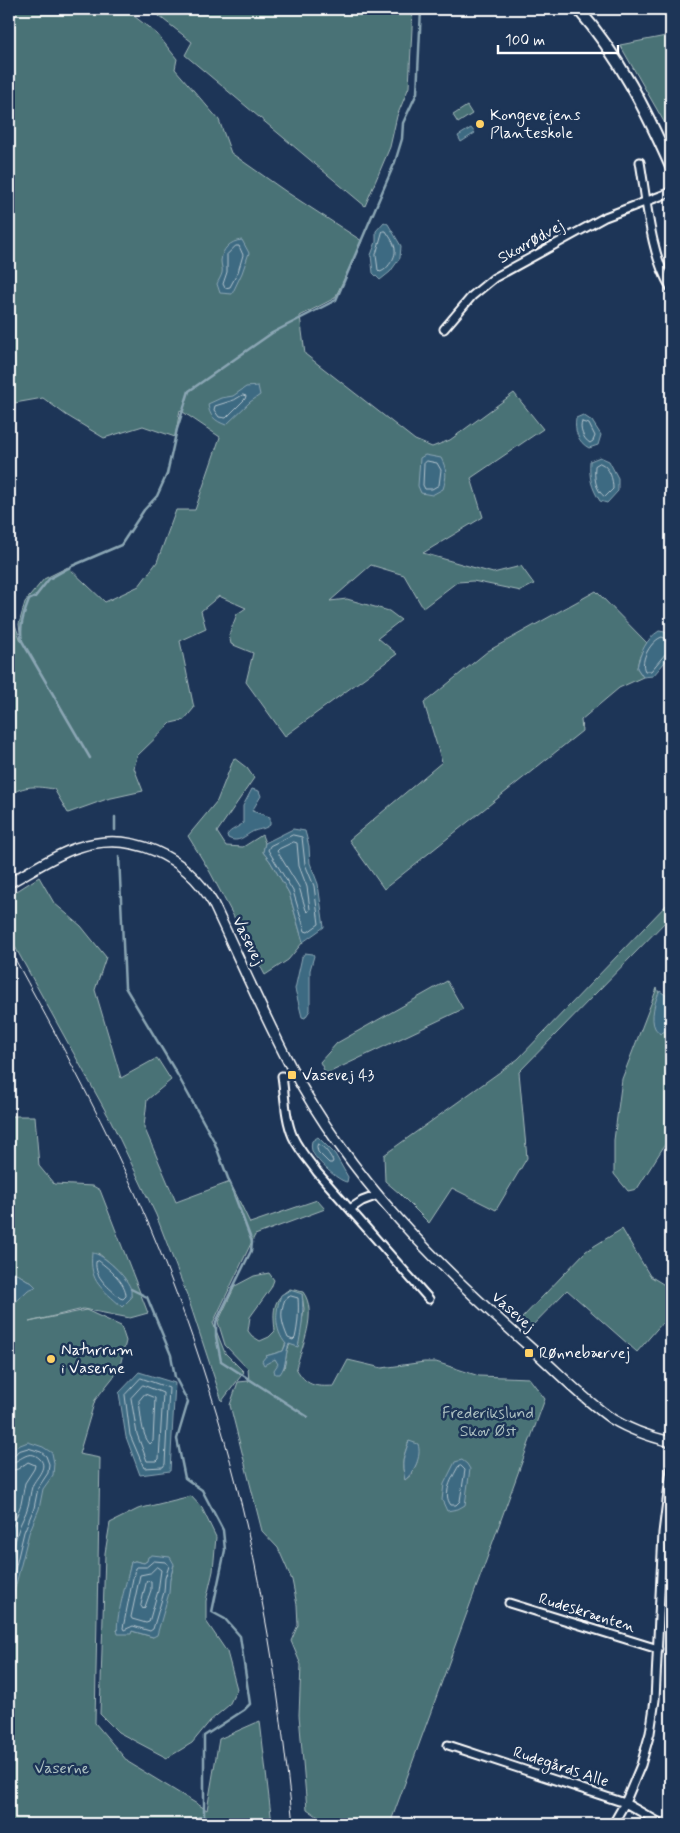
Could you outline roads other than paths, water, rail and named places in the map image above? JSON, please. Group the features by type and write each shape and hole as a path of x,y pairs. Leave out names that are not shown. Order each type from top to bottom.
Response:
{"main road":[{"path":"578,9 608,46 625,73 654,128 671,167"}],"street":[{"path":"640,162 657,258 671,288"},
{"name":"Skovrødvej","path":"444,329 472,296 494,278 605,217 671,192"},
{"name":"Vasevej","path":"9,884 60,855 76,848 102,842 129,843 142,846 167,856 189,872 202,886 213,903 291,1067 350,1159 378,1195 430,1255 598,1408 626,1426 671,1442"},
{"path":"282,1076 289,1124 293,1138 302,1153 429,1299"},
{"path":"350,1208 378,1195"},
{"path":"613,1824 625,1803 641,1764 650,1733 655,1700 663,1533 671,1469"},
{"name":"Rudeskrænten","path":"509,1603 658,1649"},
{"name":"Rudegårds Alle","path":"448,1744 625,1803 662,1824"}],"water":[{"path":"471,128 475,133 461,142 458,136"},
{"path":"384,222 388,224 401,246 400,258 390,272 380,280 373,273 371,255 376,242 376,231"},
{"path":"242,240 249,253 242,273 232,294 220,293 217,284 222,273 221,261 223,253 230,244"},
{"path":"258,386 260,395 226,425 211,415 208,404 221,398 233,396 246,387"},
{"path":"583,415 592,421 601,435 598,445 589,448 582,443 576,427 576,418"},
{"path":"425,455 441,458 445,469 446,477 443,489 432,495 421,493 418,486 420,458"},
{"path":"600,457 609,461 618,478 618,491 607,503 600,501 594,491 590,477 590,461"},
{"path":"659,631 665,632 671,638 671,655 653,676 643,677 637,668 640,657 647,642"},
{"path":"252,789 259,791 261,796 252,811 270,817 270,825 242,838 232,840 227,835 243,823 243,806"},
{"path":"293,829 305,831 309,846 310,863 318,884 324,927 303,942 289,893 263,852 265,843"},
{"path":"305,953 313,954 314,956 310,970 310,1010 305,1018 302,1017 295,989 302,957"},
{"path":"660,991 671,999 670,1028 660,1034 655,1028 653,1014"},
{"path":"318,1137 335,1154 348,1177 347,1182 333,1174 315,1157 311,1144"},
{"path":"92,1253 109,1262 121,1273 129,1285 131,1298 122,1307 98,1284 93,1271"},
{"path":"11,1270 36,1287 28,1290 9,1308 9,1271"},
{"path":"290,1290 302,1294 301,1334 298,1347 289,1344 282,1371 280,1374 275,1374 274,1370 278,1364 275,1359 264,1365 262,1361 266,1356 283,1351 286,1344 279,1333 277,1314 281,1295"},
{"path":"139,1372 175,1383 170,1471 140,1475 126,1437 119,1393"},
{"path":"409,1441 418,1444 419,1454 414,1469 405,1480 403,1460"},
{"path":"28,1442 43,1447 52,1453 54,1463 53,1475 43,1489 39,1509 29,1533 9,1612 9,1455 15,1447"},
{"path":"462,1460 470,1469 465,1505 458,1509 447,1511 442,1500 444,1484 455,1462"},
{"path":"152,1555 170,1557 174,1564 169,1593 157,1635 153,1637 132,1631 131,1634 118,1634 118,1620 131,1562 144,1563"}],"waterway":[{"path":"90,758 22,641 22,625 29,600 35,597 49,579 72,566 121,545 144,510 157,496 167,474 177,429 189,391 272,333 336,300 395,162 402,139 403,123 417,93 421,9"},
{"path":"9,96 12,101"},
{"path":"115,817 115,830"},
{"path":"119,856 125,987 214,1141 252,1242 251,1251 216,1322 216,1336 221,1361 308,1417"},
{"path":"131,1289 147,1297 171,1355 175,1377 188,1402 177,1439 185,1478 202,1490 223,1530 225,1550 212,1612 225,1619 240,1636 250,1704 204,1736 204,1816 178,1824"}],"tram line":[{"path":"9,948 118,1156 169,1273 202,1367 231,1462 254,1558 277,1688 293,1824"}],"place":[{"name":"Kongevejens Planteskole","path":"480,124"},
{"name":"Vasevej 43","path":"292,1075"},
{"name":"Rønnebærvej","path":"529,1353"},
{"name":"Naturrum i Vaserne","path":"51,1359"}],"park label":[{"name":"Frederikslund Skov Øst","path":"488,1422"},
{"name":"Vaserne","path":"62,1768"}]}
